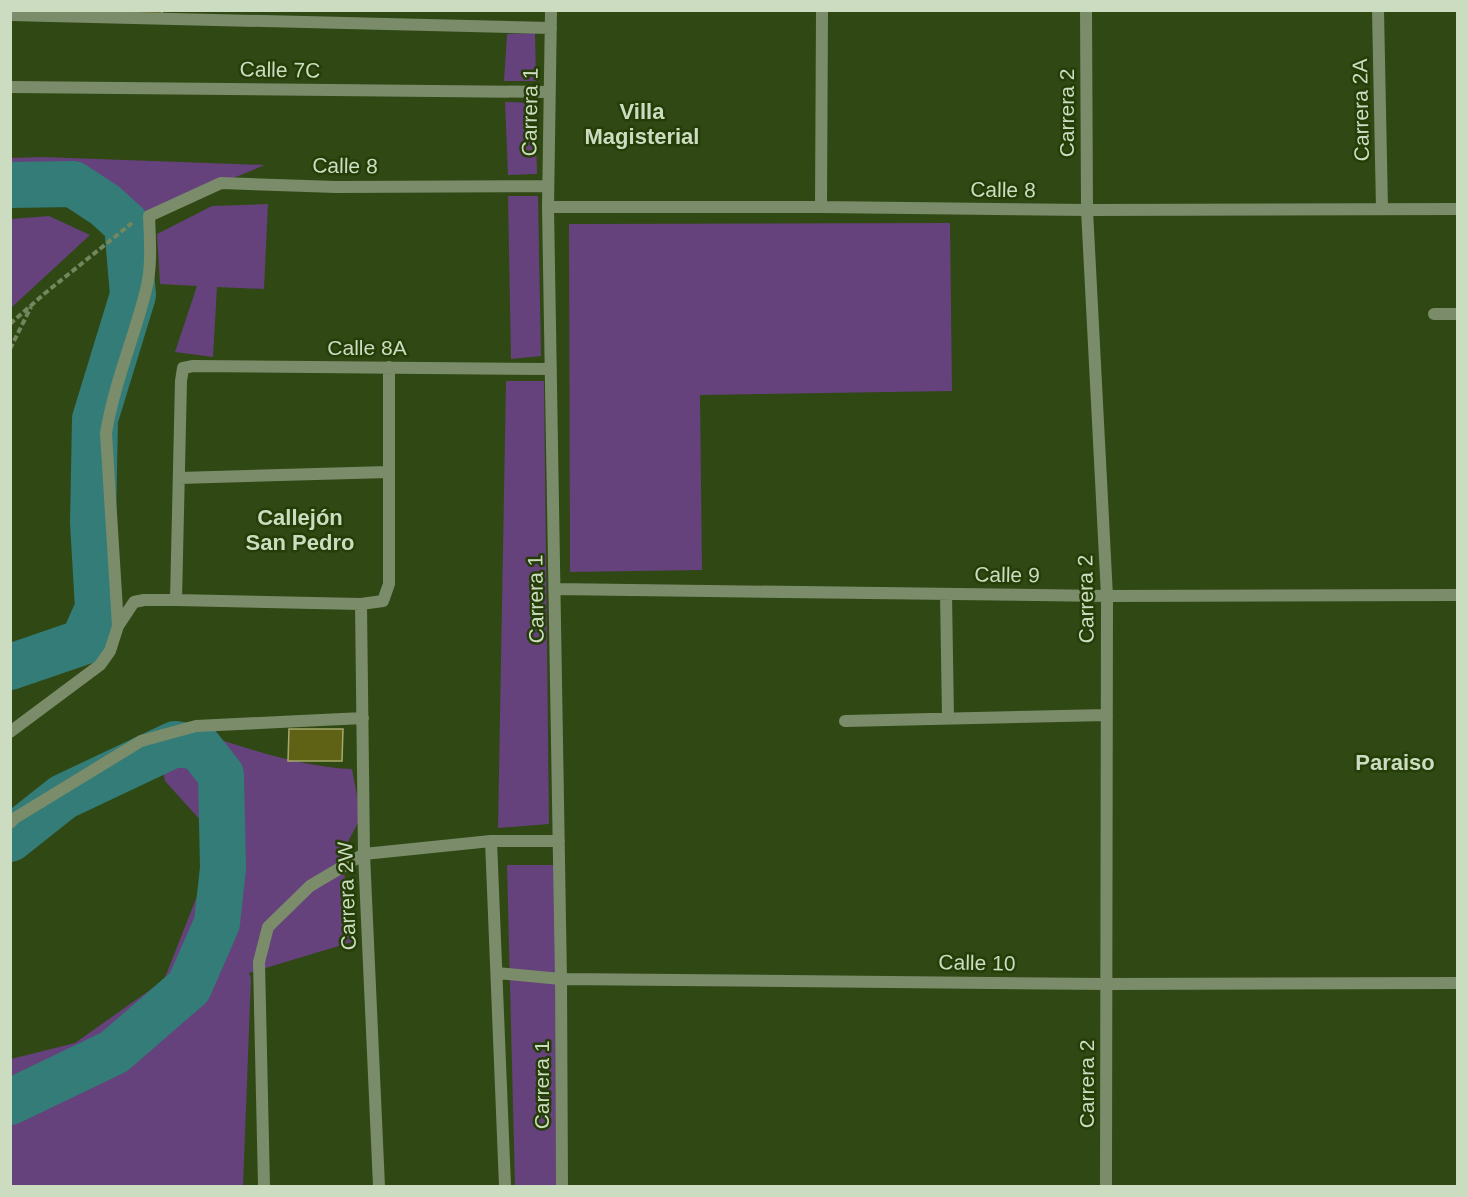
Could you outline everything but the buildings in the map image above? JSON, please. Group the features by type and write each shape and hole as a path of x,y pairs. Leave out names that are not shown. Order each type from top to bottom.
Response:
{"street":[{"name":"Carrera 1","path":"551,10 548,207 561,979 562,1186"},
{"path":"821,207 822,10"},
{"name":"Carrera 2","path":"1086,10 1087,210 1107,596 1106,1186"},
{"name":"Carrera 2A","path":"1378,10 1382,209"},
{"path":"10,15 551,28"},
{"name":"Calle 7C","path":"10,87 549,92"},
{"name":"Calle 8","path":"149,216 221,183 336,186 548,186"},
{"name":"Calle 8","path":"548,207 1087,210 1458,209"},
{"path":"118,626 106,434 110,408 146,290 150,264 149,216"},
{"path":"1434,314 1458,314"},
{"name":"Calle 8A","path":"179,478 183,368 193,366 551,369"},
{"path":"10,732 100,665 110,651 118,626 134,602 177,600 361,604 383,601 388,584 389,367"},
{"path":"177,600 179,478 388,472"},
{"name":"Calle 9","path":"555,589 1107,596 1458,595"},
{"path":"946,594 948,718"},
{"name":"Carrera 2W","path":"361,604 364,854 379,1186"},
{"path":"845,721 1107,715"},
{"path":"10,823 141,741 196,726 363,718"},
{"path":"496,841 497,973 505,1186"},
{"path":"264,1186 259,962 268,927 310,886 364,854 496,841 559,841"},
{"name":"Calle 10","path":"497,973 561,979 1107,984 1458,983"}],"path":[{"path":"10,324 128,225 149,216"},
{"path":"10,349 33,304"}],"shaded area":[{"path":"535,33 536,81 504,81 507,34"},
{"path":"505,102 535,103 537,174 508,175"},
{"path":"43,157 265,165 178,201 149,216 112,187 88,177 49,172 11,176 10,158"},
{"path":"508,196 538,196 541,356 511,359"},
{"path":"268,204 264,289 217,287 213,357 175,352 197,286 160,284 157,234 212,206"},
{"path":"49,216 90,235 11,308 11,219"},
{"path":"950,223 952,391 700,395 702,570 570,572 569,224"},
{"path":"506,381 544,381 549,824 498,828"},
{"path":"205,735 296,761 352,769 361,817 342,853 352,942 249,973 251,978 243,1186 11,1186 11,1059 75,1043 164,980 201,886 202,822 165,781 157,744"},
{"path":"507,865 555,865 556,1186 515,1186"}],"waterway":[{"path":"10,185 73,184 105,205 127,225 133,295 95,419 93,523 98,608 83,642 10,667"},
{"path":"10,839 63,797 175,744 199,747 221,775 223,868 217,923 189,987 114,1052 10,1102"}],"district":[{"name":"Villa Magisterial","path":"642,124"},
{"name":"Callejón San Pedro","path":"300,530"},
{"name":"Paraiso","path":"1395,762"}]}
